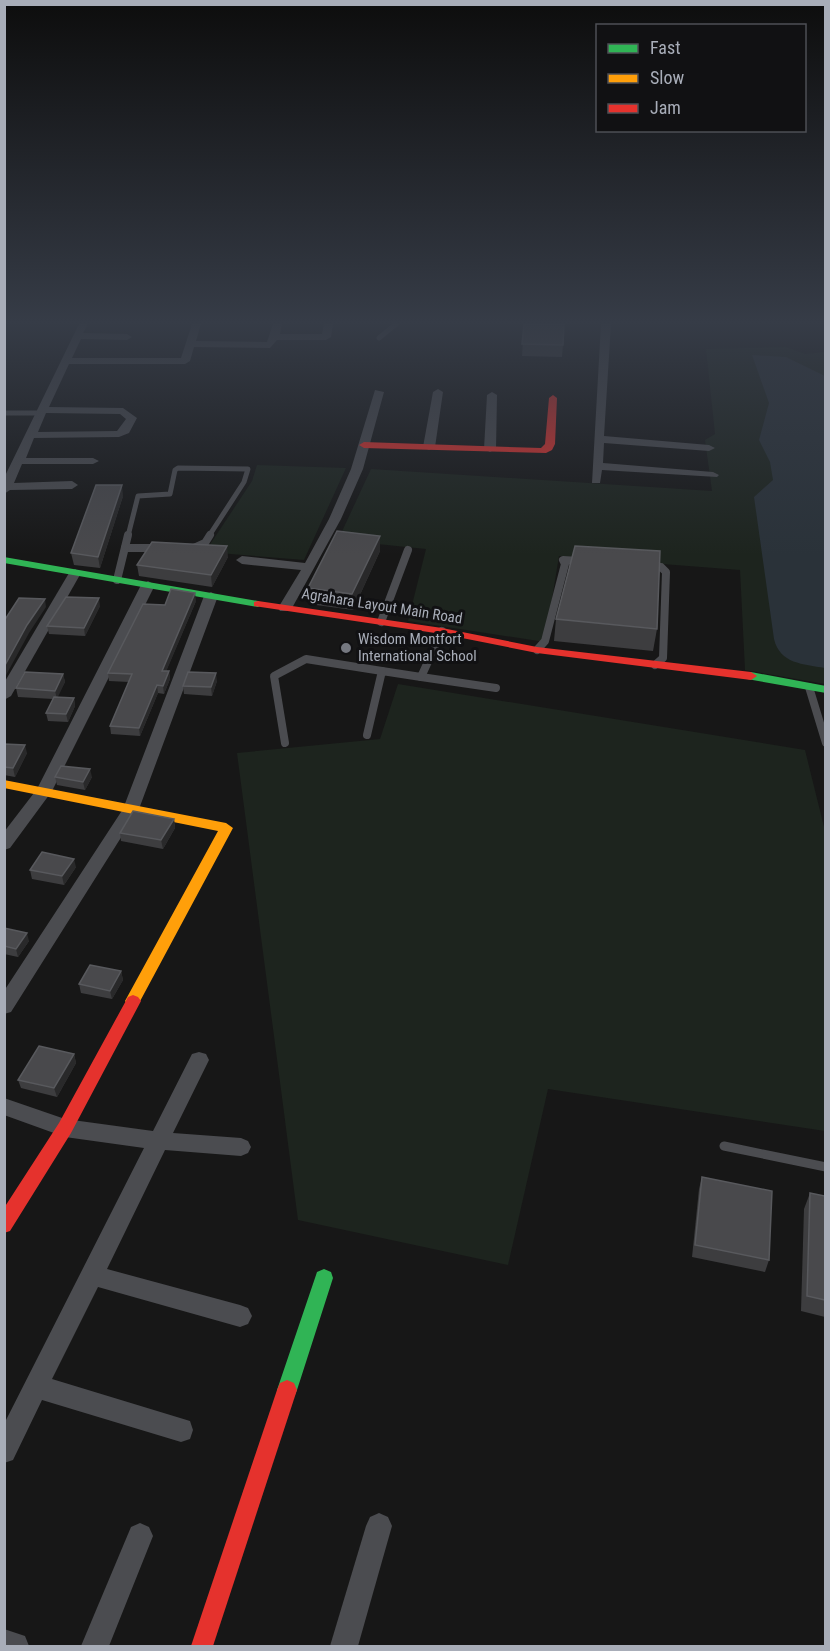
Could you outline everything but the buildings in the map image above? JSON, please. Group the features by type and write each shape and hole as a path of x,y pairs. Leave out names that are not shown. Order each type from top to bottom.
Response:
{"street":[{"path":"47,401 5,489 72,485"},
{"path":"285,608 335,519 357,469 376,401"},
{"path":"429,447 437,401"},
{"path":"490,449 492,401"},
{"path":"364,445 535,451 549,448 553,401"},
{"path":"596,481 601,401"},
{"path":"31,435 119,434 125,431 132,418 123,411 42,412"},
{"path":"599,439 709,448"},
{"path":"19,461 93,461"},
{"path":"597,466 713,475"},
{"name":"Agrahara Layout Main Road","path":"4,560 285,608 442,631 537,650 752,676 825,690"},
{"path":"242,560 309,567"},
{"path":"4,696 75,573"},
{"path":"4,844 44,791 148,585"},
{"path":"4,1008 131,809 211,596"},
{"path":"4,784 226,828 65,1128 4,1225"},
{"path":"4,1451 38,1387 199,1060"},
{"path":"4,1106 65,1128 158,1141 241,1147"},
{"path":"92,1275 240,1316"},
{"path":"202,1647 324,1278"},
{"path":"38,1387 181,1430"},
{"path":"344,1647 379,1526"},
{"path":"95,1647 140,1536"},
{"path":"4,1643 15,1647"}],"lane":[{"path":"4,413 42,412"},
{"path":"117,580 138,496 170,494 175,470 178,468 248,469 244,482 205,543 198,548 188,548"},
{"path":"125,548 167,548"},
{"path":"381,622 408,550"},
{"path":"537,650 545,641 565,564 563,560 585,561"},
{"path":"639,566 661,567 666,572 663,658 656,665"},
{"path":"421,677 442,631"},
{"path":"285,743 274,676 306,659 496,688"},
{"path":"366,735 382,671"},
{"path":"809,687 825,743"},
{"path":"724,1146 825,1167"}],"shaded area":[{"path":"712,401 825,401 825,684 745,670 740,570 559,556 545,642 408,621 426,549 338,540 371,469 712,491 705,440 715,434"},
{"path":"768,401 825,401 825,668 801,664 787,658 781,654 774,639 754,497 773,480 770,462 759,440"},
{"path":"257,465 346,468 304,560 205,552 252,481"},
{"path":"398,684 805,750 826,835 825,1131 548,1089 508,1265 298,1220 237,753 380,739"}],"traffic: fast":[{"path":"4,560 258,604"},
{"path":"751,676 826,690"},
{"path":"287,1390 324,1278"}],"traffic: slow":[{"path":"4,784 226,828 133,1001"}],"traffic: jam":[{"path":"364,445 543,451 549,448 550,444 553,401"},
{"path":"258,604 442,631 537,650 751,676"},
{"path":"4,1225 65,1128 133,1001"},
{"path":"202,1646 287,1390"}],"place":[{"name":"Wisdom Montfort International School","path":"346,648"}]}
